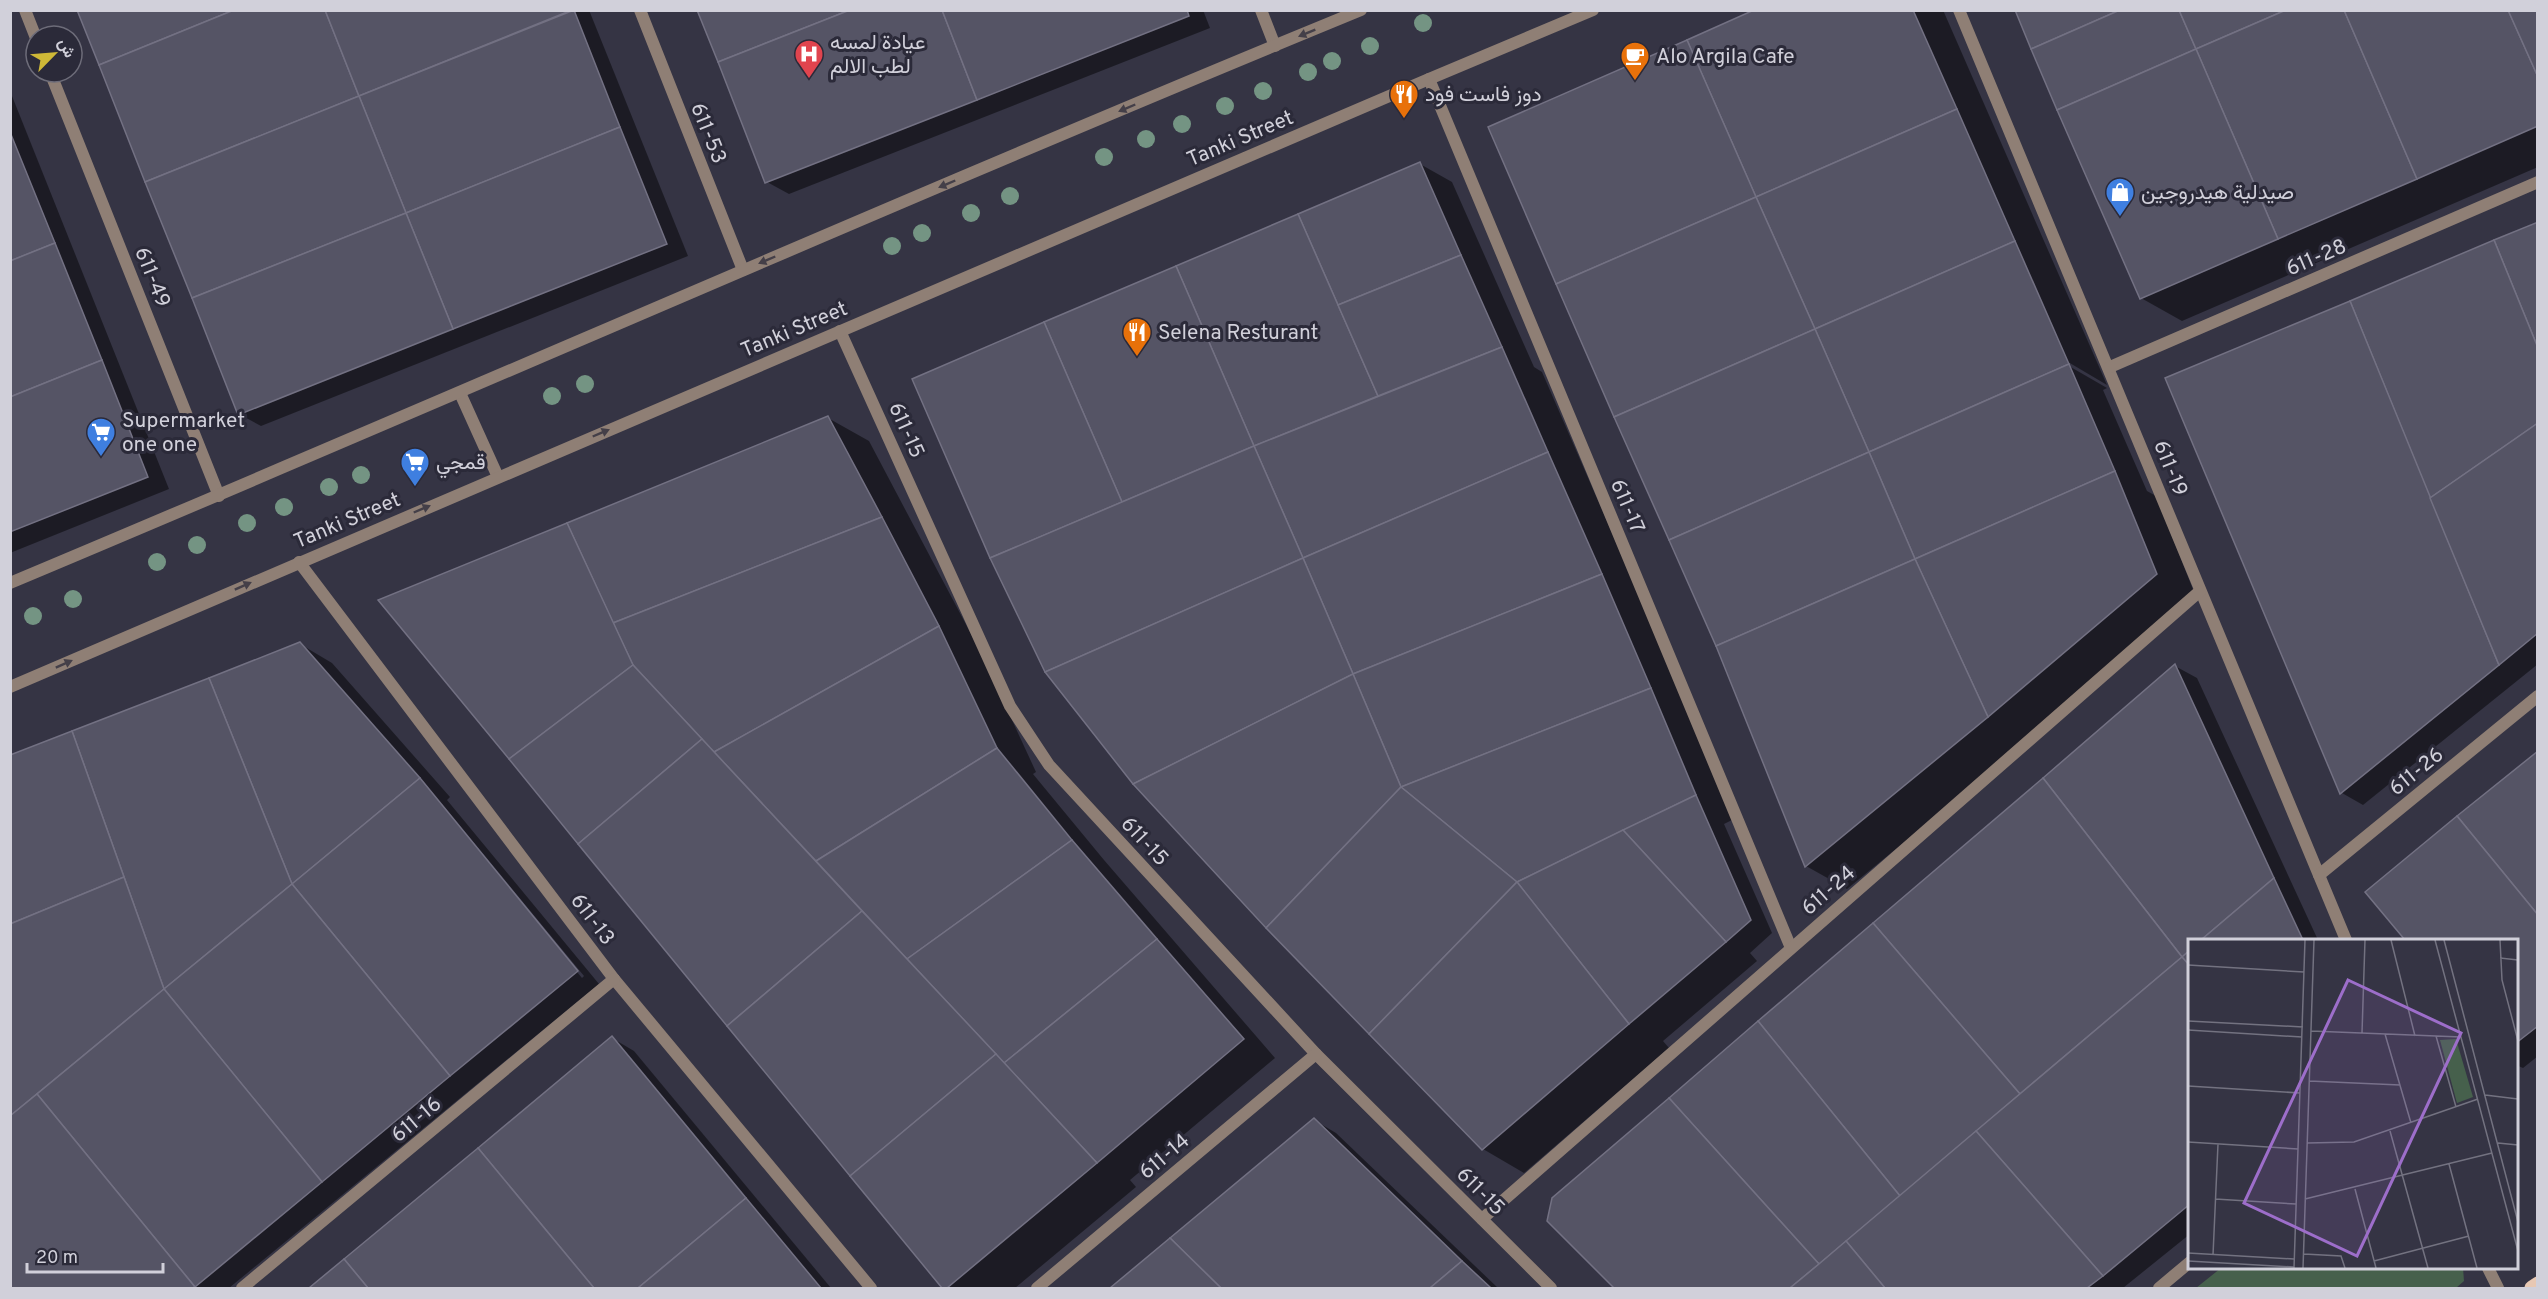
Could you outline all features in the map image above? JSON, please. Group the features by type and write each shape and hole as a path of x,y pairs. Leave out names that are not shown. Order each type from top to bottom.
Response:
{"main road":[{"path":"2532,1288 2538,1284"}],"street":[{"path":"25,10 30,24"},
{"name":"611-53","path":"640,10 742,270"},
{"path":"1261,10 1275,46"},
{"path":"10,583 460,393 742,270 1361,10"},
{"name":"Tanki Street","path":"10,687 1593,10"},
{"name":"611-19","path":"1959,10 2110,367 2200,591 2346,939"},
{"name":"611-17","path":"1428,79 1791,948"},
{"name":"611-49","path":"55,84 219,496"},
{"name":"611-28","path":"2110,367 2538,182"},
{"name":"611-15","path":"840,331 1010,706 1049,765 1316,1054 1551,1288"},
{"path":"460,393 498,477"},
{"name":"611-13","path":"298,562 614,979 871,1288"},
{"name":"611-24","path":"1482,1219 2200,591"},
{"name":"611-26","path":"2319,875 2538,696"},
{"name":"611-16","path":"242,1288 614,979"},
{"name":"611-14","path":"1038,1288 1316,1054"},
{"path":"2159,1288 2188,1264"},
{"path":"2488,1269 2498,1288"}],"green space":[{"path":"2220,1269 2463,1269 2464,1281 2456,1288 2196,1288"}],"building":[{"path":"77,10 234,10 99,65"},
{"path":"234,10 325,10 359,96 145,182 99,65"},
{"path":"325,10 572,10 359,96"},
{"path":"574,10 620,127 406,213 359,96"},
{"path":"697,10 850,10 718,62"},
{"path":"850,10 942,10 977,100 765,183 718,62"},
{"path":"942,10 1187,10 1189,16 977,100"},
{"path":"1754,10 1913,10 1957,109 1756,197 1687,40"},
{"path":"2015,10 2120,10 2031,49"},
{"path":"2120,10 2179,10 2196,49 2057,110 2031,49"},
{"path":"2179,10 2286,10 2196,49"},
{"path":"2286,10 2344,10 2417,179 2278,239 2196,49"},
{"path":"2344,10 2508,10 2538,77 2538,126 2417,179"},
{"path":"2508,10 2538,10 2538,77"},
{"path":"1687,40 1756,197 1556,284 1488,127"},
{"path":"2196,49 2278,239 2140,299 2057,110"},
{"path":"359,96 406,213 192,298 145,182"},
{"path":"1957,109 2015,241 1815,329 1756,197"},
{"path":"620,127 667,244 453,329 406,213"},
{"path":"10,132 55,243 10,261"},
{"path":"1420,162 1461,255 1338,305 1298,214"},
{"path":"1756,197 1815,329 1614,417 1556,284"},
{"path":"406,213 453,329 238,415 192,298"},
{"path":"1298,214 1378,396 1254,446 1176,266"},
{"path":"2538,222 2538,348 2494,240"},
{"path":"2494,240 2538,348 2538,423 2430,498 2350,301"},
{"path":"2015,241 2069,364 1869,452 1815,329"},
{"path":"55,243 102,360 10,397 10,261"},
{"path":"1461,255 1502,347 1378,396 1338,305"},
{"path":"1176,266 1254,446 1122,502 1044,322"},
{"path":"2350,301 2499,665 2340,794 2165,378"},
{"path":"1044,322 1122,502 990,558 912,379"},
{"path":"1815,329 1869,452 1669,540 1614,417"},
{"path":"1502,347 1548,452 1303,558 1254,446"},
{"path":"102,360 148,477 10,532 10,397"},
{"path":"2069,364 2115,471 1915,559 1869,452"},
{"path":"828,416 882,517 613,623 567,523"},
{"path":"2538,423 2538,633 2499,665 2430,498"},
{"path":"1254,446 1303,558 1045,672 990,558"},
{"path":"1548,452 1602,574 1353,674 1303,558"},
{"path":"1869,452 1915,559 1716,646 1669,540"},
{"path":"2115,471 2157,574 1988,717 1915,559"},
{"path":"882,517 939,626 714,752 633,665 613,623"},
{"path":"567,523 633,665 509,759 378,600"},
{"path":"1303,558 1353,674 1133,784 1045,672"},
{"path":"1915,559 1988,717 1805,867 1716,646"},
{"path":"1602,574 1651,688 1401,787 1353,674"},
{"path":"939,626 997,748 816,861 714,752"},
{"path":"300,642 420,778 292,884 209,678"},
{"path":"2175,664 2274,878 2202,939 2188,939 2188,952 2182,957 2043,778"},
{"path":"633,665 702,739 578,844 509,759"},
{"path":"1353,674 1401,787 1266,928 1133,784"},
{"path":"209,678 292,884 164,989 72,731"},
{"path":"1651,688 1696,795 1517,882 1401,787"},
{"path":"72,731 124,877 10,924 10,755"},
{"path":"702,739 862,911 727,1026 578,844"},
{"path":"997,748 1072,840 907,959 816,861"},
{"path":"2538,751 2538,915 2457,816"},
{"path":"420,778 578,971 450,1076 292,884"},
{"path":"2043,778 2182,957 2020,1094 1873,923"},
{"path":"1401,787 1517,882 1369,1034 1266,928"},
{"path":"1696,795 1751,920 1726,942 1623,830"},
{"path":"2457,816 2538,915 2538,1026 2518,1041 2518,939 2404,939 2365,892"},
{"path":"1623,830 1726,942 1629,1024 1517,882"},
{"path":"1072,840 1157,939 1004,1063 907,959"},
{"path":"124,877 164,989 10,1116 10,924"},
{"path":"2274,878 2303,939 2202,939"},
{"path":"1517,882 1629,1024 1482,1150 1369,1034"},
{"path":"292,884 450,1076 322,1182 164,989"},
{"path":"862,911 996,1054 850,1176 727,1026"},
{"path":"1873,923 2020,1094 1900,1196 1758,1021"},
{"path":"1157,939 1244,1039 1097,1163 1004,1063"},
{"path":"2188,952 2188,964 2182,957"},
{"path":"2182,957 2188,964 2188,1206 2103,1276 1976,1131"},
{"path":"164,989 322,1182 195,1287 37,1094"},
{"path":"1758,1021 1900,1196 1819,1264 1669,1098"},
{"path":"612,1036 746,1198 638,1288 594,1288 478,1148"},
{"path":"996,1054 1097,1163 947,1288 942,1288 850,1176"},
{"path":"37,1094 195,1287 10,1288 10,1116"},
{"path":"1669,1098 1819,1264 1790,1288 1614,1288 1547,1221 1552,1198"},
{"path":"1314,1118 1462,1261 1430,1288 1221,1288 1170,1238"},
{"path":"1976,1131 2103,1276 2087,1288 1885,1288 1846,1241"},
{"path":"478,1148 594,1288 368,1288 344,1259"},
{"path":"746,1198 821,1288 638,1288"},
{"path":"1170,1238 1221,1288 1110,1288"},
{"path":"1846,1241 1885,1288 1790,1288 1819,1264"},
{"path":"344,1259 368,1288 309,1288"},
{"path":"1462,1261 1491,1288 1430,1288"}],"place":[{"name":"عيادة لمسه لطب الالم","path":"809,80"},
{"name":"Alo Argila Cafe","path":"1635,82"},
{"name":"دوز فاست فود","path":"1404,120"},
{"name":"صيدلية هيدروجين","path":"2120,218"},
{"name":"Selena Resturant","path":"1137,358"},
{"name":"Supermarket one one","path":"101,458"},
{"name":"قمجي","path":"415,488"}]}
